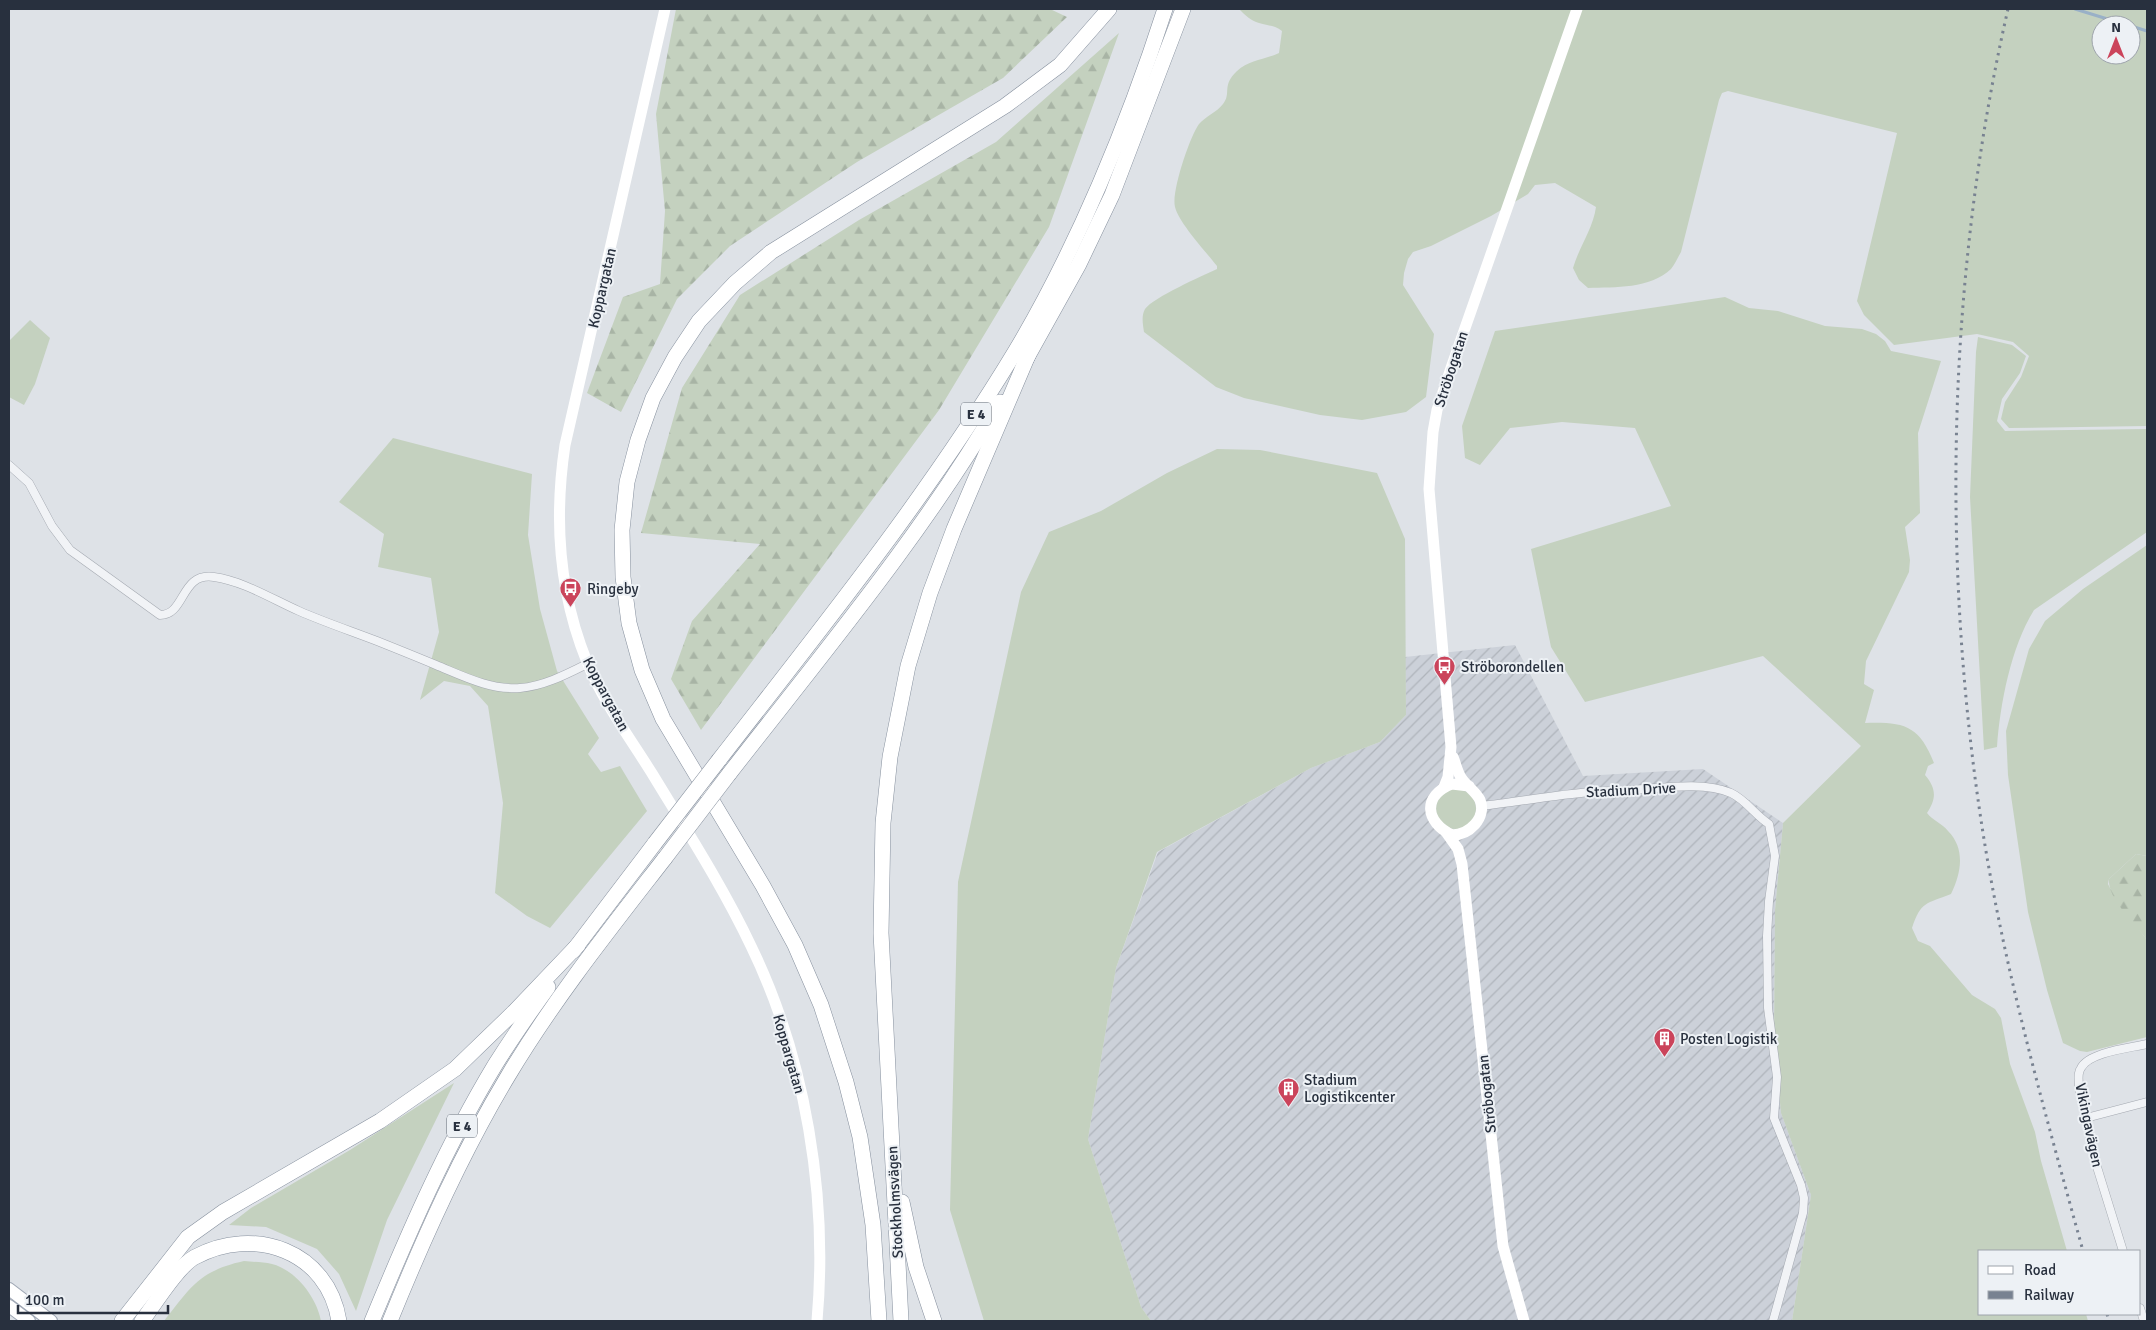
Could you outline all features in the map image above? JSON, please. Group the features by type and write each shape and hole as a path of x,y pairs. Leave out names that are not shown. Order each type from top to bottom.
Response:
{"highway":[{"path":"879,1321 873,1225 860,1137 846,1082 821,1006 795,945 763,886 663,719 642,670 629,623 622,577 622,530 627,482 638,440 653,398 675,357 699,321 735,283 771,252 1005,106 1060,65 1109,9"},
{"name":"E 4","path":"372,1321 402,1249 446,1155 495,1066 578,945 908,514 962,436 1016,350 1062,263 1093,196 1137,93 1165,9"},
{"name":"E 4","path":"390,1321 417,1253 455,1170 508,1076 542,1022 589,956 918,527 975,445 1079,264 1112,195 1183,9"},
{"name":"Stockholmsvägen","path":"901,1321 888,1082 881,877 884,814 899,707 930,593 954,529 1029,353"},
{"path":"122,1321 188,1238 224,1212 380,1121 454,1069 513,1013 578,945"},
{"path":"892,1157 916,1267 934,1321"},
{"path":"142,1321 174,1279 193,1258 222,1246 247,1242 269,1244 295,1254 316,1273 332,1296 339,1321"}],"main road":[{"path":"9,1289 51,1321"},
{"path":"9,1306 29,1321"}],"street":[{"name":"Koppargatan","path":"665,9 565,445 560,479 558,520 561,560 567,593 588,664 617,719 653,775 736,916 764,974 784,1033 806,1118 816,1180 820,1259 817,1321"},
{"name":"Ströbogatan","path":"1444,787 1448,777 1451,747 1429,489 1433,432 1437,410 1451,368 1577,9"},
{"path":"9,465 29,482 55,532 70,550 160,615 167,615 174,611 187,588 194,581 214,577 237,584 300,612 487,685 521,688 546,682 588,664"},
{"name":"Ströbogatan","path":"1451,747 1458,772 1468,786"},
{"path":"1452,784 1468,786 1480,801 1479,818 1467,832 1452,835 1438,827 1430,811 1432,800 1436,792 1444,787 1452,784"},
{"name":"Stadium Drive","path":"1481,806 1590,792 1662,787 1716,788 1732,793 1745,802 1757,816 1769,824 1775,856 1767,936 1768,1008 1777,1076 1774,1118 1797,1171 1804,1198 1803,1213 1773,1321"},
{"name":"Ströbogatan","path":"1446,832 1458,849 1462,864 1503,1246 1524,1321"},
{"name":"Ströbogatan","path":"1462,864 1467,832"},
{"name":"Vikingavägen","path":"2123,1250 2097,1167 2078,1078 2080,1069 2092,1057 2147,1044"},
{"path":"2086,1118 2147,1102"}],"shaded area":[{"path":"1515,645 1583,776 1703,769 1783,823 1775,910 1774,1040 1781,1113 1811,1195 1792,1321 1151,1321 1141,1307 1088,1139 1116,968 1158,852 1311,768 1380,742 1406,715 1405,657"}],"green space":[{"path":"676,9 1050,9 1067,17 1003,78 857,162 730,246 677,299 621,412 587,393 623,297 660,284 665,211 656,114"},
{"path":"1239,9 2147,9 2147,426 2009,428 2001,419 2005,402 2021,377 2029,356 2013,342 1977,334 1894,345 1864,315 1857,301 1897,133 1728,91 1722,93 1719,100 1681,252 1671,269 1663,276 1632,286 1588,288 1579,280 1573,268 1592,223 1596,207 1555,183 1535,185 1528,194 1491,216 1431,246 1413,252 1408,259 1403,285 1434,334 1426,397 1406,412 1362,420 1320,415 1244,398 1216,387 1144,332 1143,318 1145,309 1150,304 1179,287 1217,269 1217,266 1193,237 1178,214 1175,207 1176,189 1182,164 1195,130 1202,121 1218,109 1226,100 1229,81 1232,76 1242,67 1252,62 1279,53 1282,31 1248,18"},
{"path":"1119,33 1049,227 939,410 701,730 671,679 692,621 760,544 641,533 682,388 740,295 859,220 996,142"},
{"path":"1725,297 1749,308 1778,311 1825,326 1862,329 1876,334 1885,341 1891,351 1941,361 1918,433 1920,513 1905,527 1910,560 1909,572 1866,661 1864,684 1874,690 1865,723 1890,723 1909,728 1922,741 1934,763 1928,766 1925,775 1934,793 1934,798 1927,813 1946,828 1954,838 1959,854 1959,870 1951,894 1925,905 1918,913 1912,928 1918,941 1930,946 1972,995 1995,1009 2001,1018 2010,1064 2035,1132 2041,1161 2067,1250 1978,1250 1978,1315 2086,1315 2088,1321 1792,1321 1811,1195 1781,1113 1774,1040 1775,910 1783,823 1861,746 1763,656 1585,702 1551,647 1531,549 1671,506 1635,428 1562,422 1510,428 1480,465 1465,458 1462,426 1495,331"},
{"path":"30,320 50,338 35,384 24,405 9,397 9,341"},
{"path":"1978,337 2012,345 2026,356 2020,373 2002,399 1997,421 2005,431 2147,429 2147,532 2034,610 2019,641 2008,676 1997,747 1984,750 1970,497"},
{"path":"393,438 532,474 528,535 540,609 557,671 599,738 588,754 601,772 620,766 647,811 550,928 527,916 495,893 503,803 488,706 470,686 444,681 420,700 439,632 431,578 378,567 384,534 339,502"},
{"path":"1217,449 1260,450 1377,473 1405,539 1406,715 1380,742 1311,768 1157,852 1116,968 1088,1139 1141,1307 1151,1321 984,1321 950,1210 958,882 1021,592 1049,532 1101,511 1167,473"},
{"path":"2147,545 2147,856 2136,854 2109,879 2108,884 2114,896 2147,940 2147,1037 2087,1052 2080,1051 2063,1043 2047,990 2028,912 2008,775 2006,731 2029,649 2045,621 2083,589"},
{"path":"1456,789 1470,795 1476,809 1470,823 1456,829 1442,823 1436,809 1442,795"},
{"path":"2136,854 2147,856 2147,940 2117,903 2109,879"},
{"path":"454,1083 387,1220 356,1311 339,1274 317,1249 266,1227 229,1225 251,1208 350,1150"},
{"path":"244,1261 272,1264 289,1272 310,1294 319,1312 321,1321 164,1321 189,1290 206,1275"}],"waterway":[{"path":"2075,9 2094,15"},
{"path":"2141,29 2147,31"}],"railway":[{"path":"2008,9 1988,108 1973,209 1963,311 1957,413 1956,516 1960,618 1968,720 1990,875 2026,1037 2083,1250"},
{"path":"2107,1315 2109,1321"}],"place":[{"name":"Ringeby","path":"571,608"},
{"name":"Ströborondellen","path":"1445,686"},
{"name":"Posten Logistik","path":"1664,1058"},
{"name":"Stadium Logistikcenter","path":"1288,1108"}]}
